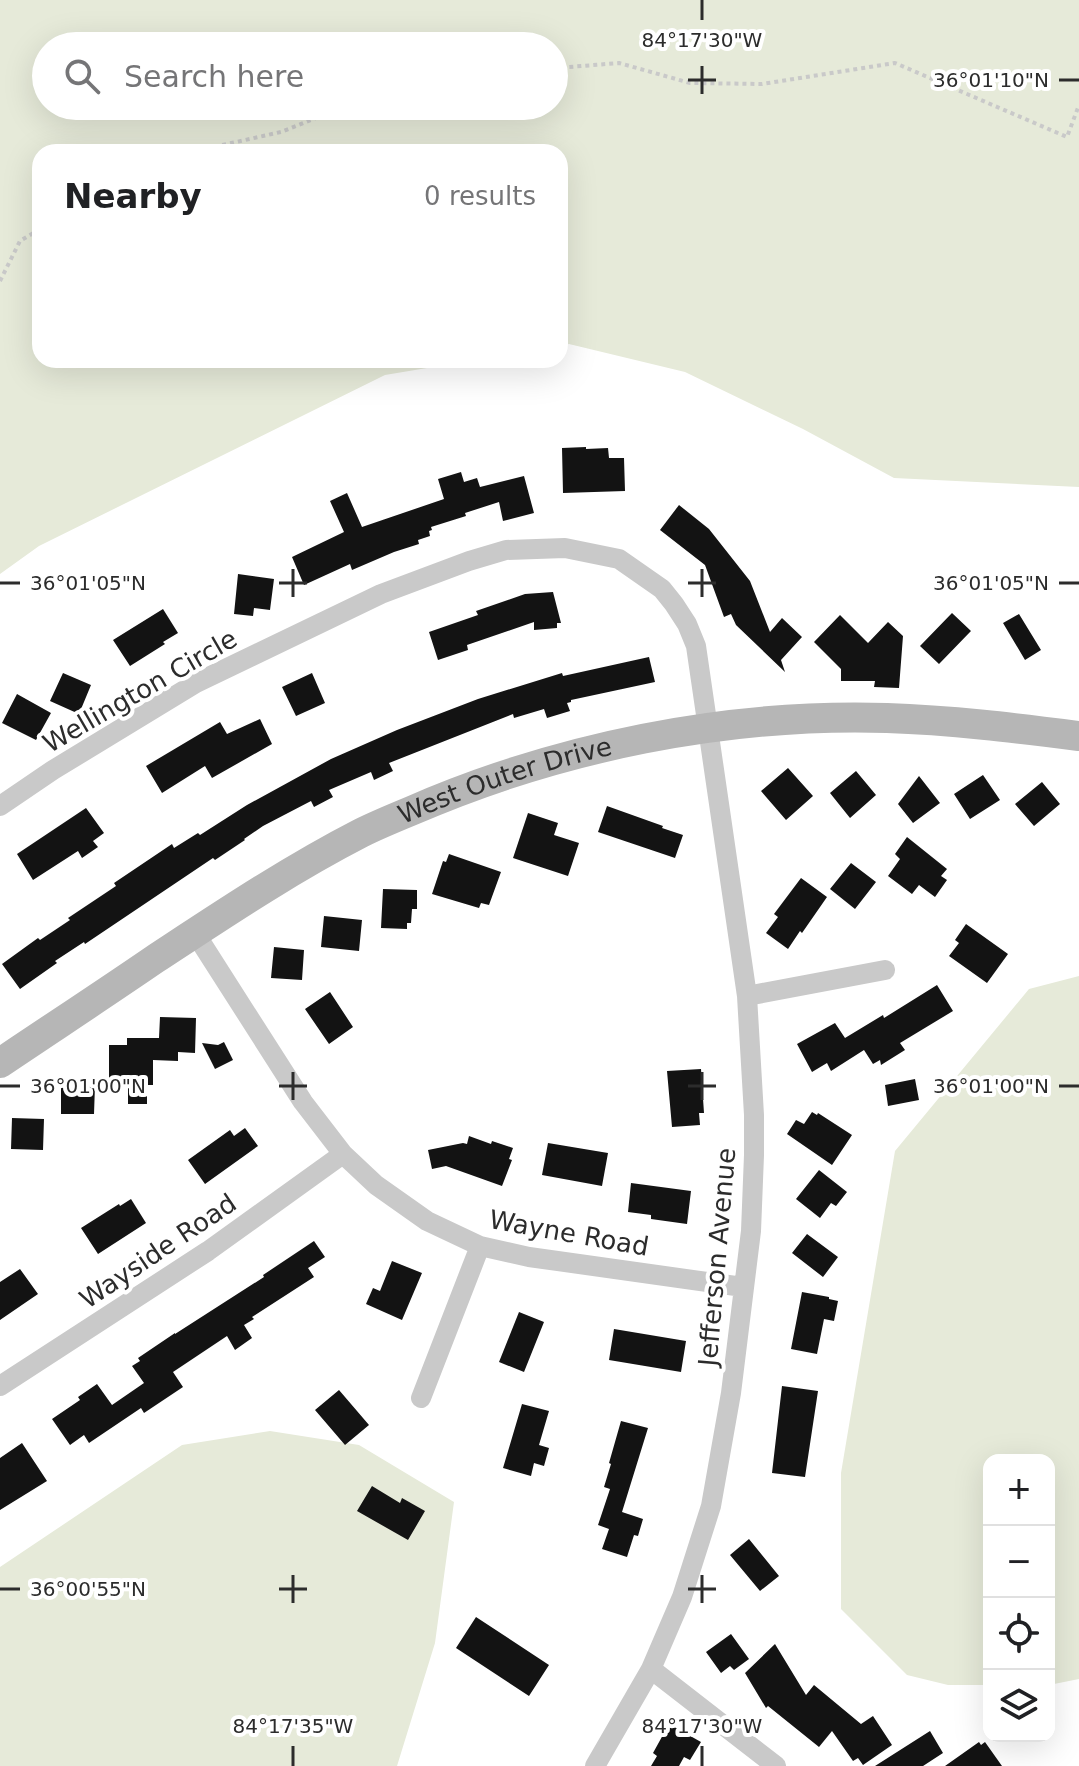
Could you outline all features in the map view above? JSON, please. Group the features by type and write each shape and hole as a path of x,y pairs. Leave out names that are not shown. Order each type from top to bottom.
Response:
{"street":[{"name":"Wellington Circle","path":"0,806 196,683 381,594 506,550 565,548 619,559 662,589 687,624 696,646 709,728"},
{"name":"West Outer Drive","path":"0,1063 294,870 364,832 485,781 589,750 709,728 805,719 886,718 992,725 1079,736"},
{"name":"Jefferson Avenue","path":"595,1766 651,1669 682,1597 711,1506 731,1393 751,1231 754,1155 747,996 709,728"},
{"name":"Wayne Road","path":"195,933 303,1102 343,1154 376,1185 427,1221 480,1246 529,1257 743,1287"},
{"path":"747,996 885,970"},
{"name":"Wayside Road","path":"0,1386 208,1251 343,1154"},
{"path":"421,1398 480,1246"},
{"path":"651,1669 776,1766"}],"path":[{"path":"568,67 619,63 690,83 762,84 895,63 1067,137 1079,105"},
{"path":"227,144 281,132 311,120"},
{"path":"0,281 20,241 32,234"}],"green space":[{"path":"0,0 1079,0 1079,487 894,478 803,429 685,372 568,344 568,144 32,144 32,368 427,368 385,375 39,546 0,574"},
{"path":"1079,976 1079,1679 1055,1684 1055,1454 983,1454 983,1685 948,1685 907,1675 841,1609 841,1473 895,1151 1029,989"},
{"path":"270,1431 359,1445 454,1502 435,1643 397,1766 0,1766 0,1567 182,1445"}],"building":[{"path":"562,448 608,448 609,458 624,458 625,491 563,493"},
{"path":"461,472 464,482 477,478 480,487 524,476 534,513 503,521 499,502 431,527 430,536 418,540 419,544 352,570 350,564 304,585 292,557 344,532 330,501 347,493 362,527 444,499 438,479"},
{"path":"679,505 709,529 750,581 770,632 782,618 802,637 781,660 785,672 736,625 731,614 724,617 705,565 660,530"},
{"path":"238,574 274,579 270,610 254,608 253,616 234,614"},
{"path":"553,592 561,623 557,623 557,628 534,630 534,622 467,645 468,650 438,660 429,632 525,594"},
{"path":"163,609 178,633 130,666 113,640"},
{"path":"952,613 971,631 939,664 920,646"},
{"path":"1019,614 1041,650 1025,660 1003,623"},
{"path":"840,615 868,643 888,622 903,636 899,688 874,687 875,681 841,681 841,669 814,642"},
{"path":"649,657 655,682 571,700 567,703 570,711 547,718 544,709 514,718 513,714 389,763 393,771 374,780 371,772 329,790 333,797 314,807 311,801 263,826 55,961 57,963 20,989 2,964 70,920 68,918 116,886 114,883 172,844 174,848 198,833 200,835 331,759 478,699 562,673 563,676"},
{"path":"63,673 91,685 79,714 50,701"},
{"path":"312,673 325,703 296,716 282,687"},
{"path":"17,694 51,713 36,740 2,723"},
{"path":"260,719 272,744 212,778 205,766 162,793 146,766 220,722 227,734"},
{"path":"788,768 813,796 786,820 761,791"},
{"path":"856,771 876,795 850,818 830,793"},
{"path":"983,775 1000,800 970,819 954,794"},
{"path":"919,776 940,803 913,823 898,804"},
{"path":"1042,782 1060,804 1034,826 1015,804"},
{"path":"607,806 683,835 675,858 598,832"},
{"path":"86,808 104,833 93,841 98,847 82,858 78,851 33,880 17,854"},
{"path":"528,813 558,823 554,835 579,843 568,876 513,858"},
{"path":"907,837 947,869 941,876 947,880 935,897 919,885 912,894 888,876 900,859 895,854"},
{"path":"449,854 501,872 489,905 481,903 479,908 432,894 443,861 446,862"},
{"path":"851,863 876,882 855,909 830,889"},
{"path":"801,878 827,897 788,949 766,933 778,917 774,914"},
{"path":"383,889 417,890 417,909 412,909 411,923 407,923 407,929 381,928"},
{"path":"324,916 362,920 359,951 321,947"},
{"path":"966,924 1008,954 987,983 949,956 959,943 955,940"},
{"path":"274,947 304,950 302,980 271,978"},
{"path":"937,985 953,1011 900,1043 905,1050 881,1065 880,1060 873,1064 864,1050 831,1071 827,1063 812,1072 797,1044 835,1023 845,1038"},
{"path":"330,992 353,1027 329,1044 305,1009"},
{"path":"160,1017 196,1018 195,1053 178,1052 178,1061 153,1060 153,1085 147,1085 147,1104 128,1104 128,1083 109,1082 109,1045 127,1045 127,1038 159,1038"},
{"path":"224,1042 233,1060 215,1069 202,1043 218,1045"},
{"path":"701,1069 704,1113 699,1113 700,1125 672,1127 667,1071"},
{"path":"915,1079 919,1100 888,1106 885,1085"},
{"path":"61,1084 95,1085 94,1114 61,1114"},
{"path":"812,1112 852,1135 832,1165 787,1134 796,1120 804,1124"},
{"path":"12,1118 44,1119 43,1150 11,1149"},
{"path":"245,1128 258,1146 205,1184 188,1160 230,1130 234,1136"},
{"path":"469,1136 513,1148 502,1186 446,1166 432,1169 428,1150 467,1144"},
{"path":"548,1143 608,1153 602,1186 542,1175"},
{"path":"819,1170 847,1192 836,1206 831,1203 820,1218 796,1199"},
{"path":"631,1183 691,1191 687,1224 628,1212"},
{"path":"131,1199 146,1223 98,1254 81,1228"},
{"path":"807,1234 838,1257 823,1277 792,1253"},
{"path":"314,1241 325,1257 308,1268 314,1277 252,1317 254,1319 244,1325 252,1338 235,1350 227,1336 173,1372 183,1387 144,1413 141,1408 89,1443 84,1435 70,1445 52,1419 80,1400 78,1397 97,1384 112,1405 144,1383 132,1366 140,1361 138,1358"},
{"path":"392,1261 422,1273 402,1320 366,1304 373,1288 380,1291"},
{"path":"20,1269 38,1294 0,1320 0,1282"},
{"path":"802,1292 838,1301 834,1321 824,1319 817,1354 791,1349"},
{"path":"519,1312 544,1322 524,1372 499,1362"},
{"path":"614,1329 686,1341 681,1372 609,1360"},
{"path":"782,1386 818,1391 805,1477 772,1473"},
{"path":"339,1390 369,1425 345,1445 315,1410"},
{"path":"522,1404 549,1411 539,1445 549,1448 544,1466 534,1463 531,1476 503,1468"},
{"path":"621,1421 648,1428 622,1512 643,1519 627,1557 602,1549 609,1529 598,1525 610,1489 604,1487"},
{"path":"22,1443 47,1481 0,1510 0,1458"},
{"path":"372,1486 400,1503 402,1498 425,1511 408,1540 357,1511"},
{"path":"749,1539 779,1576 760,1591 730,1555"},
{"path":"476,1617 549,1665 529,1696 456,1648"},
{"path":"731,1634 749,1659 734,1670 730,1666 721,1673 706,1652"},
{"path":"775,1644 806,1695 814,1685 861,1724 873,1716 892,1745 863,1765 858,1758 853,1761 832,1731 819,1747 768,1706 766,1708 745,1673"},
{"path":"669,1724 701,1742 690,1760 684,1757 679,1766 651,1766 657,1756 653,1753"},
{"path":"930,1731 943,1753 923,1766 875,1766"},
{"path":"979,1742 981,1745 985,1742 1002,1766 945,1766"}]}
